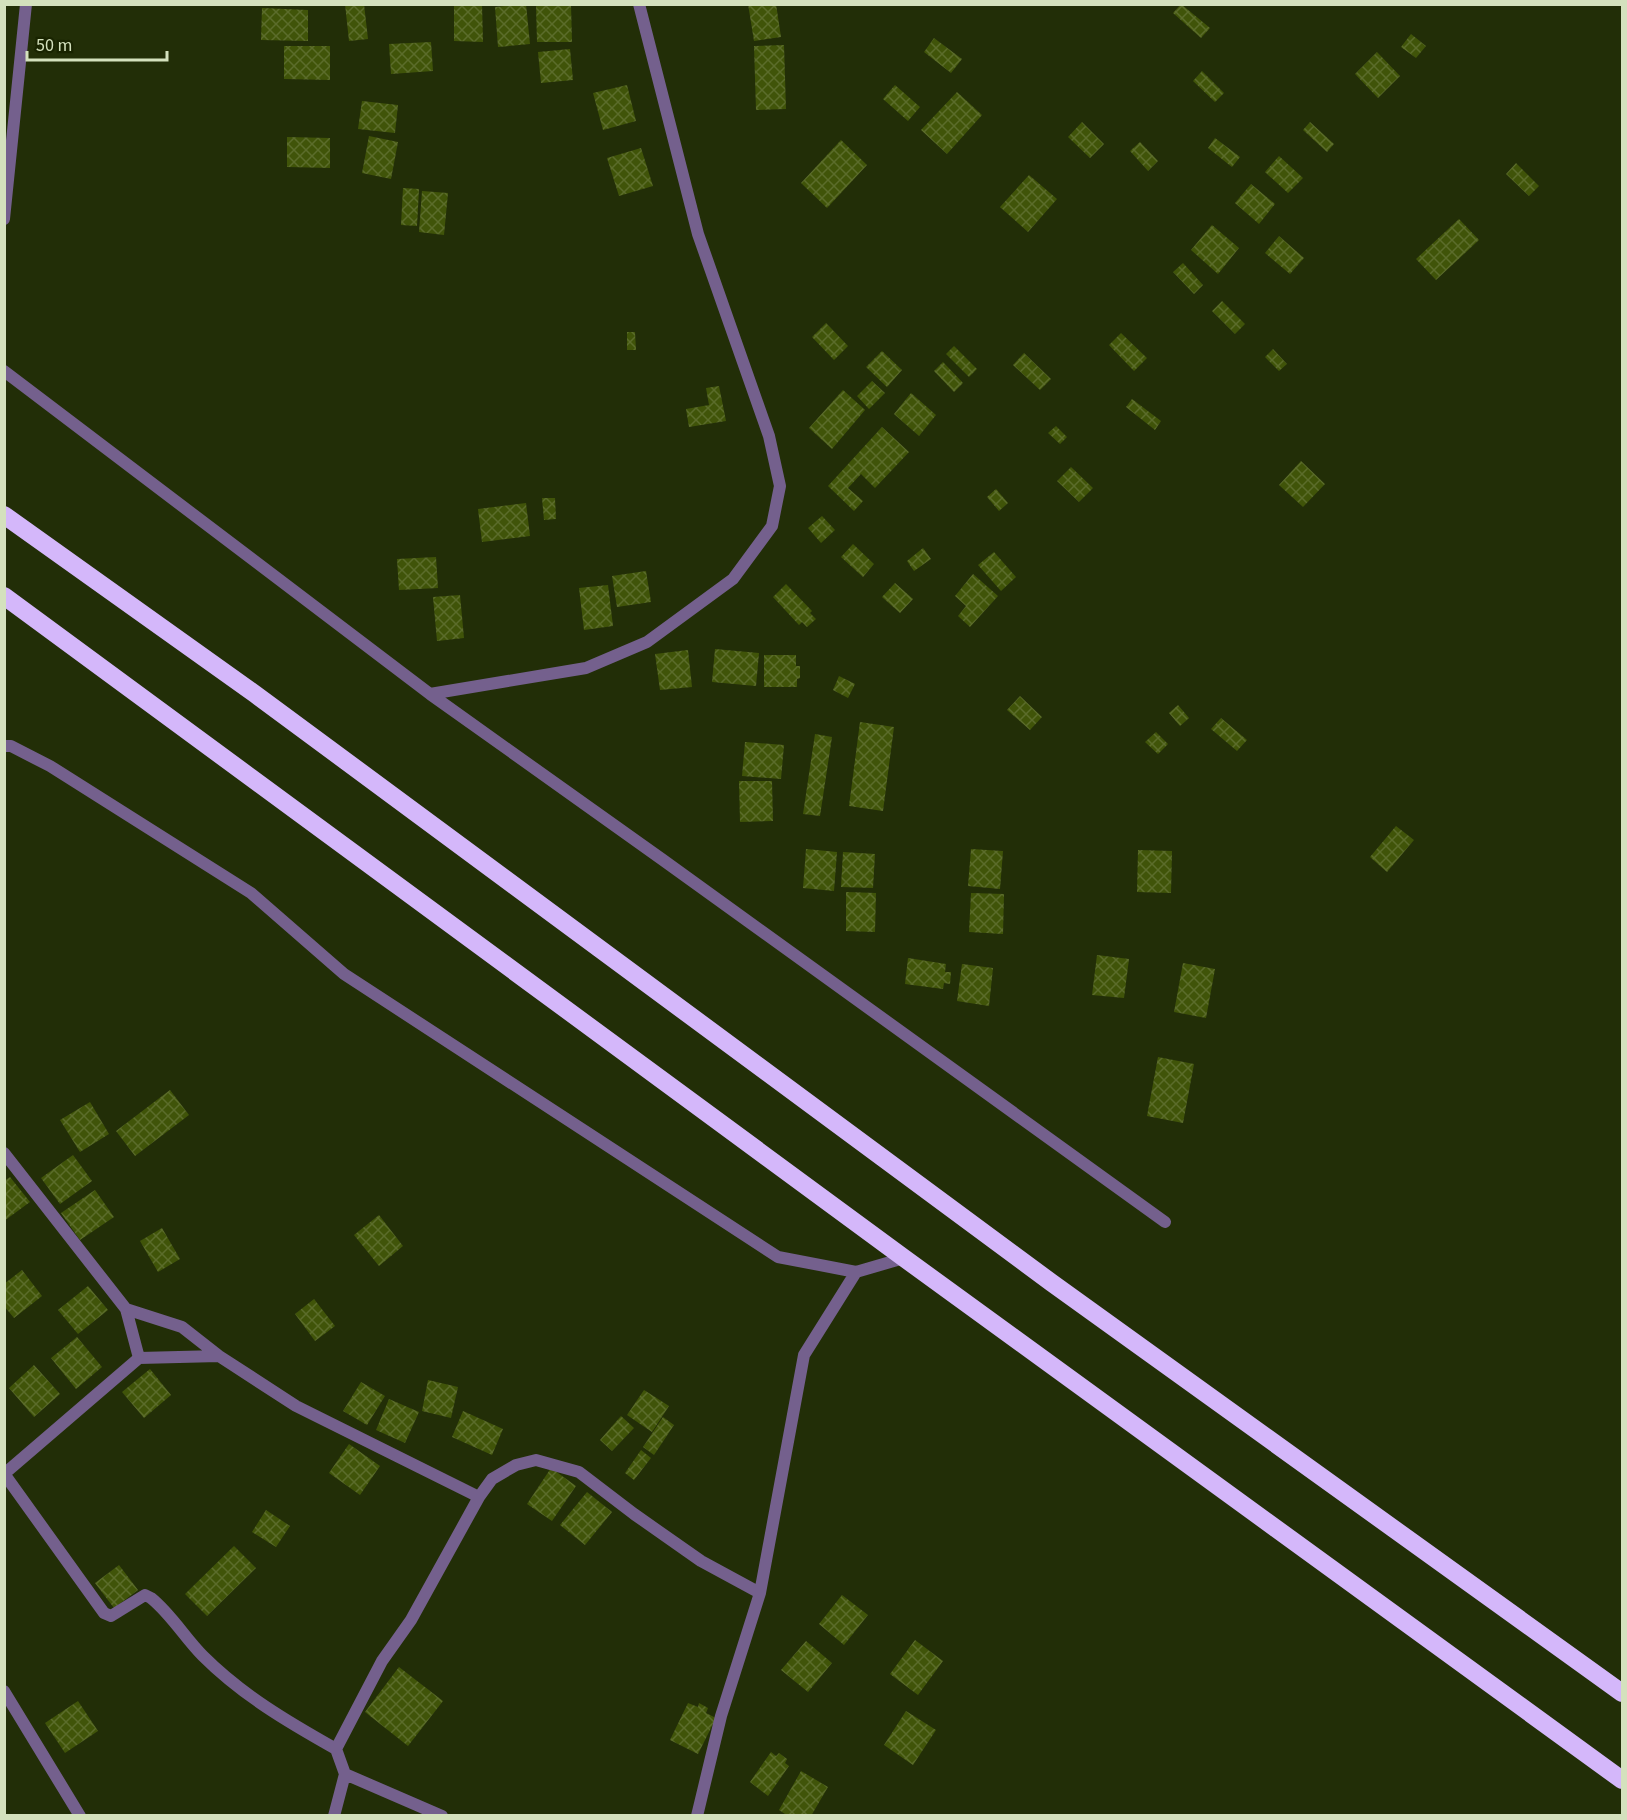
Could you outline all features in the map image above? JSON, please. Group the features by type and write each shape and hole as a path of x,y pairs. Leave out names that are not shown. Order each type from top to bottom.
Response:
{"highway":[{"path":"4,515 255,694 1052,1283 1623,1693"},
{"path":"4,596 904,1258 1623,1780"}],"street":[{"path":"4,219 26,4"},
{"path":"430,694 586,669 647,642 733,579 772,526 780,486 769,436 698,234 639,4"},
{"path":"4,371 430,694 1165,1222"},
{"path":"4,746 11,746 50,766 251,893 344,974 778,1257 856,1272 904,1258"},
{"path":"4,1153 126,1309 139,1358"},
{"path":"698,1815 721,1716 760,1593 804,1355 856,1272"},
{"path":"126,1309 182,1327 219,1356 296,1406 479,1497"},
{"path":"219,1356 139,1358 5,1475 104,1613 111,1616 145,1595 151,1598 202,1656 244,1692 280,1717 336,1749 345,1774 334,1815"},
{"path":"336,1749 382,1661 411,1620 479,1497 492,1479 516,1466 536,1460 579,1472 701,1561 760,1593"},
{"path":"4,1691 80,1815"},
{"path":"345,1774 442,1815"}],"building":[{"path":"345,4 364,4 368,39 349,41"},
{"path":"454,4 482,4 483,42 454,41"},
{"path":"526,4 530,44 498,47 495,7"},
{"path":"748,4 776,4 781,37 754,41"},
{"path":"1181,4 1210,28 1201,38 1173,13"},
{"path":"536,5 571,5 572,42 537,42"},
{"path":"262,8 308,10 308,41 261,40"},
{"path":"1411,34 1426,46 1416,58 1401,47"},
{"path":"934,38 962,59 951,73 924,52"},
{"path":"431,42 433,71 391,74 389,44"},
{"path":"784,45 786,109 756,110 754,46"},
{"path":"284,46 330,46 330,80 284,79"},
{"path":"570,49 573,80 541,83 538,52"},
{"path":"1377,52 1400,76 1378,98 1355,74"},
{"path":"1202,71 1224,93 1215,102 1193,81"},
{"path":"627,85 636,121 603,130 593,93"},
{"path":"895,85 920,107 908,121 883,99"},
{"path":"957,92 982,115 947,154 921,130"},
{"path":"362,101 398,105 395,133 358,129"},
{"path":"1082,122 1104,144 1090,158 1068,137"},
{"path":"1310,122 1334,144 1327,152 1303,130"},
{"path":"369,136 398,142 391,179 362,173"},
{"path":"287,137 330,138 330,168 287,167"},
{"path":"1215,138 1240,157 1232,167 1208,148"},
{"path":"841,140 867,165 827,208 801,183"},
{"path":"1140,142 1158,161 1148,171 1130,151"},
{"path":"641,148 653,186 619,196 607,158"},
{"path":"1279,156 1303,178 1288,193 1265,172"},
{"path":"1516,163 1539,186 1529,196 1506,174"},
{"path":"1029,175 1057,199 1028,232 1000,207"},
{"path":"1251,184 1275,204 1259,224 1235,203"},
{"path":"403,188 419,189 417,226 401,225"},
{"path":"422,191 448,193 444,235 419,232"},
{"path":"1459,219 1479,240 1436,280 1416,259"},
{"path":"1212,225 1239,248 1218,274 1191,250"},
{"path":"1279,236 1304,258 1290,274 1265,253"},
{"path":"1183,263 1203,285 1194,294 1173,272"},
{"path":"1222,301 1245,324 1235,334 1212,311"},
{"path":"826,323 848,346 834,360 812,337"},
{"path":"627,332 635,332 636,350 627,350"},
{"path":"1121,333 1147,358 1134,371 1109,345"},
{"path":"954,346 977,369 969,377 946,354"},
{"path":"1273,349 1287,364 1279,371 1265,357"},
{"path":"882,351 902,370 887,387 866,367"},
{"path":"1024,353 1051,379 1040,390 1013,365"},
{"path":"943,362 963,383 954,392 934,371"},
{"path":"872,381 885,393 869,409 857,396"},
{"path":"719,386 726,421 689,427 686,409 709,405 706,388"},
{"path":"843,390 865,410 832,449 809,428"},
{"path":"911,393 936,415 919,436 894,414"},
{"path":"1132,399 1161,421 1155,430 1126,407"},
{"path":"1056,426 1067,437 1060,444 1048,433"},
{"path":"882,427 909,452 875,488 861,474 848,488 863,501 854,511 828,486"},
{"path":"1301,461 1325,484 1303,507 1279,485"},
{"path":"1071,467 1093,488 1079,502 1057,481"},
{"path":"996,489 1008,503 999,511 987,497"},
{"path":"542,498 555,498 556,519 544,520"},
{"path":"526,503 530,536 482,542 478,509"},
{"path":"822,516 835,530 821,543 808,528"},
{"path":"853,544 874,564 863,577 841,557"},
{"path":"923,548 931,559 914,571 907,561"},
{"path":"994,552 1016,577 1001,591 978,565"},
{"path":"436,557 438,588 399,590 397,559"},
{"path":"646,571 651,602 617,607 612,576"},
{"path":"973,574 998,596 970,627 958,616 966,606 955,596"},
{"path":"895,583 913,599 900,613 882,597"},
{"path":"786,584 812,611 810,613 816,619 807,627 802,622 799,625 773,597"},
{"path":"608,585 613,626 584,630 579,588"},
{"path":"460,595 464,638 437,641 433,597"},
{"path":"715,649 759,653 756,686 712,682"},
{"path":"688,650 692,687 660,690 655,654"},
{"path":"764,655 796,655 796,666 800,666 797,687 764,687"},
{"path":"839,676 855,684 848,698 833,690"},
{"path":"1020,696 1042,717 1030,730 1007,710"},
{"path":"1178,705 1189,718 1180,726 1169,713"},
{"path":"1221,718 1247,740 1237,751 1211,729"},
{"path":"860,722 894,727 883,811 849,806"},
{"path":"1156,732 1168,744 1158,754 1145,742"},
{"path":"815,734 832,737 820,816 803,814"},
{"path":"745,742 784,745 781,779 742,776"},
{"path":"739,781 772,781 773,821 740,822"},
{"path":"1396,826 1414,840 1387,872 1370,857"},
{"path":"806,849 837,852 834,891 803,888"},
{"path":"971,849 1003,851 1000,889 968,886"},
{"path":"1138,850 1172,851 1171,893 1137,892"},
{"path":"843,852 875,854 873,888 841,887"},
{"path":"846,892 876,893 875,932 846,931"},
{"path":"971,893 1004,894 1003,934 969,932"},
{"path":"1097,955 1129,959 1124,998 1092,995"},
{"path":"908,958 946,964 945,972 951,972 950,984 944,983 943,989 905,984"},
{"path":"1183,963 1215,969 1206,1018 1174,1012"},
{"path":"962,964 993,968 989,1006 957,1001"},
{"path":"1158,1057 1194,1064 1183,1123 1147,1116"},
{"path":"170,1090 189,1115 135,1156 116,1131"},
{"path":"90,1102 109,1134 80,1152 60,1120"},
{"path":"73,1155 92,1181 60,1204 41,1178"},
{"path":"10,1177 30,1202 4,1221 4,1181"},
{"path":"95,1190 114,1217 80,1240 61,1213"},
{"path":"379,1215 403,1246 379,1266 354,1235"},
{"path":"162,1228 180,1259 158,1272 140,1241"},
{"path":"22,1270 42,1296 14,1318 4,1306 4,1284"},
{"path":"88,1286 108,1310 78,1334 58,1310"},
{"path":"314,1299 335,1326 315,1341 295,1314"},
{"path":"77,1337 102,1367 76,1389 51,1358"},
{"path":"34,1365 60,1394 34,1417 9,1388"},
{"path":"150,1369 171,1395 144,1418 122,1392"},
{"path":"428,1380 458,1387 451,1418 422,1411"},
{"path":"361,1382 385,1396 367,1425 343,1411"},
{"path":"644,1390 669,1406 652,1432 627,1415"},
{"path":"389,1399 419,1412 405,1443 376,1430"},
{"path":"463,1411 503,1429 492,1455 452,1437"},
{"path":"621,1416 634,1428 612,1451 600,1440"},
{"path":"663,1417 674,1425 654,1455 643,1447"},
{"path":"349,1444 380,1466 360,1495 329,1473"},
{"path":"641,1450 651,1458 634,1480 625,1473"},
{"path":"551,1468 576,1486 552,1521 527,1504"},
{"path":"587,1492 612,1512 585,1545 560,1525"},
{"path":"266,1510 290,1526 276,1547 252,1532"},
{"path":"234,1546 256,1568 207,1616 185,1594"},
{"path":"119,1565 138,1590 114,1608 95,1583"},
{"path":"842,1595 868,1615 844,1645 819,1624"},
{"path":"915,1640 943,1661 918,1695 890,1674"},
{"path":"806,1641 832,1663 808,1692 781,1670"},
{"path":"399,1667 443,1701 408,1746 365,1712"},
{"path":"78,1701 98,1731 65,1753 45,1723"},
{"path":"688,1703 698,1707 699,1703 708,1708 706,1713 716,1718 698,1754 670,1740"},
{"path":"906,1711 936,1730 913,1765 884,1745"},
{"path":"771,1752 776,1756 779,1753 787,1759 785,1763 789,1766 768,1796 750,1782"},
{"path":"801,1771 828,1787 811,1816 788,1816 779,1810"}]}
